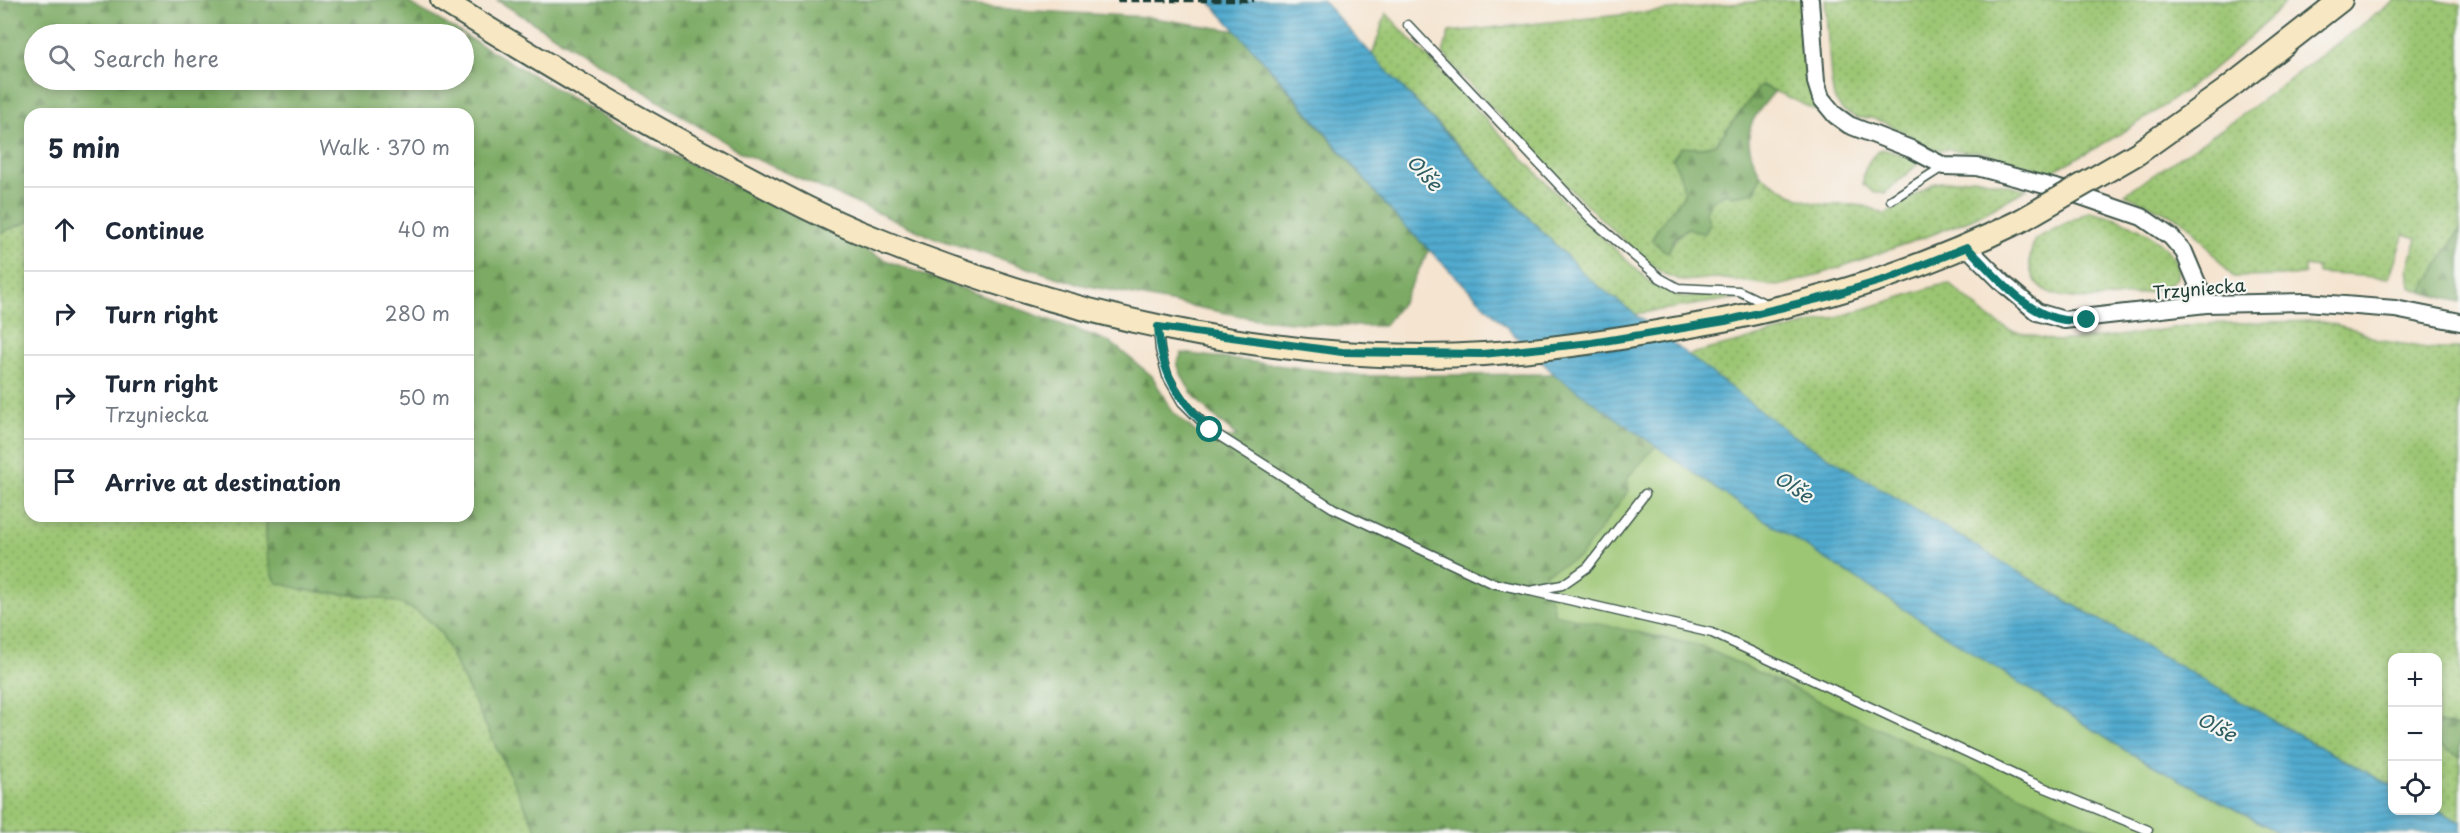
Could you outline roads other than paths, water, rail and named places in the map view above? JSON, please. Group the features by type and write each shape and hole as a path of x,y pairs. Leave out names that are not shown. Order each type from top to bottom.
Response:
{"main road":[{"path":"442,0 630,113 805,208 910,253 1015,288 1158,327 1342,352 1482,354 1592,343 1725,321 1890,278 1967,247 2020,221 2138,153 2226,90 2341,0"}],"street":[{"path":"1810,0 1816,82 1821,98 1830,110 1849,125 1911,149 1944,166 1977,167 2063,190 2142,217 2172,237 2184,252 2206,304"},
{"name":"Trzyniecka","path":"1967,247 2004,284 2037,312 2064,320 2206,304 2306,302 2395,309 2460,322"}],"lane":[{"path":"1408,25 1592,220 1660,278 1678,288 1739,291 1776,309"},
{"path":"1891,200 1944,166"},
{"path":"1158,327 1160,350 1167,376 1182,402 1210,430 1333,508 1383,534 1492,583 1712,633 2028,781 2148,830"},
{"path":"1530,591 1562,585 1588,567 1645,495"}],"water":[{"name":"Olše","path":"1208,0 1322,0 1422,109 1588,278 1792,435 2060,597 2312,743 2388,784 2388,815 2442,815 2442,812 2460,822 2460,833 2279,833 2123,749 1721,492 1554,374 1398,219 1281,80"}],"railway":[{"path":"1117,0 1254,0"}]}
